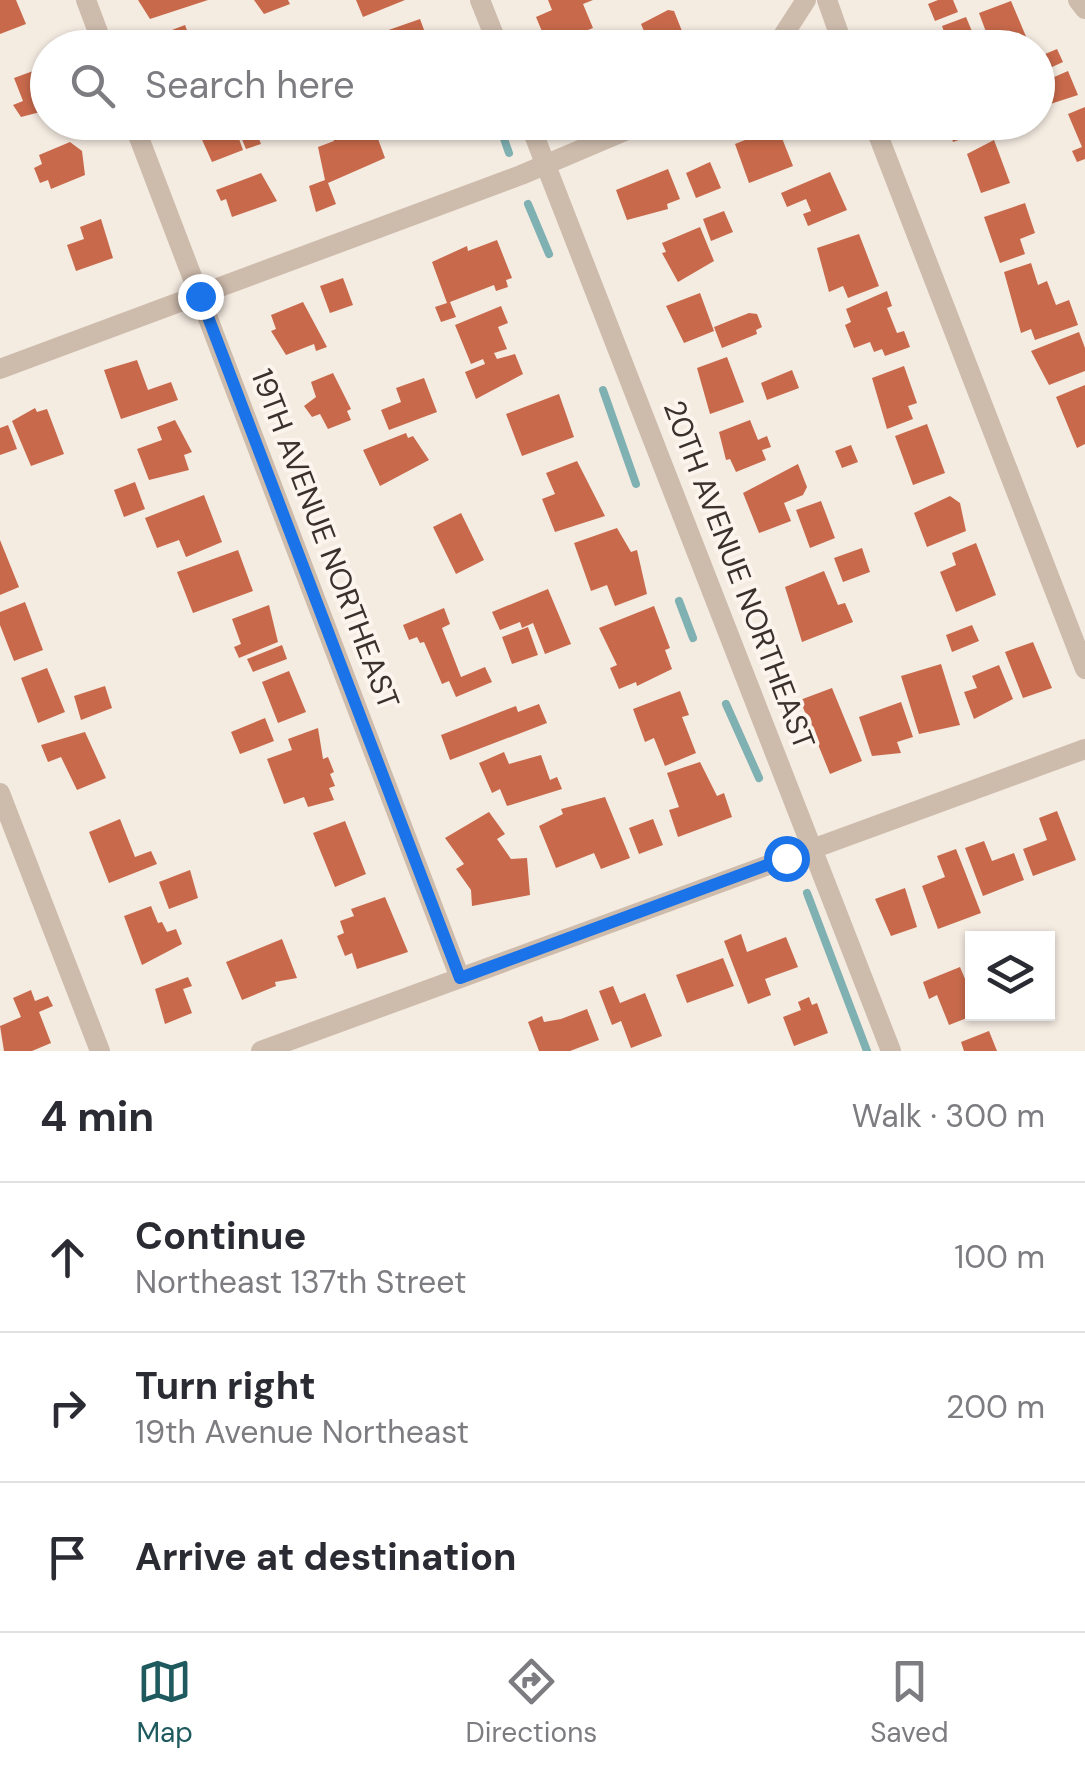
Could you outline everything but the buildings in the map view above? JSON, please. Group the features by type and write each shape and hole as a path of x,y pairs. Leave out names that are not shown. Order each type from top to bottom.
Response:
{"street":[{"path":"86,0 97,30"},
{"path":"480,0 492,30"},
{"path":"787,30 806,0"},
{"path":"827,0 838,30"},
{"path":"1078,0 1085,10"},
{"name":"19TH AVENUE NORTHEAST","path":"140,140 460,978"},
{"name":"20TH AVENUE NORTHEAST","path":"535,140 891,1051"},
{"path":"0,369 546,166 605,140"},
{"path":"880,140 1085,669"},
{"path":"261,1051 1085,750"},
{"path":"0,792 100,1051"}],"waterway":[{"path":"504,140 509,153"},
{"path":"528,204 549,254"},
{"path":"603,390 636,484"},
{"path":"679,601 693,638"},
{"path":"726,704 759,778"},
{"path":"807,893 867,1051"}],"route":[{"path":"200,296 460,978 786,858"}]}
